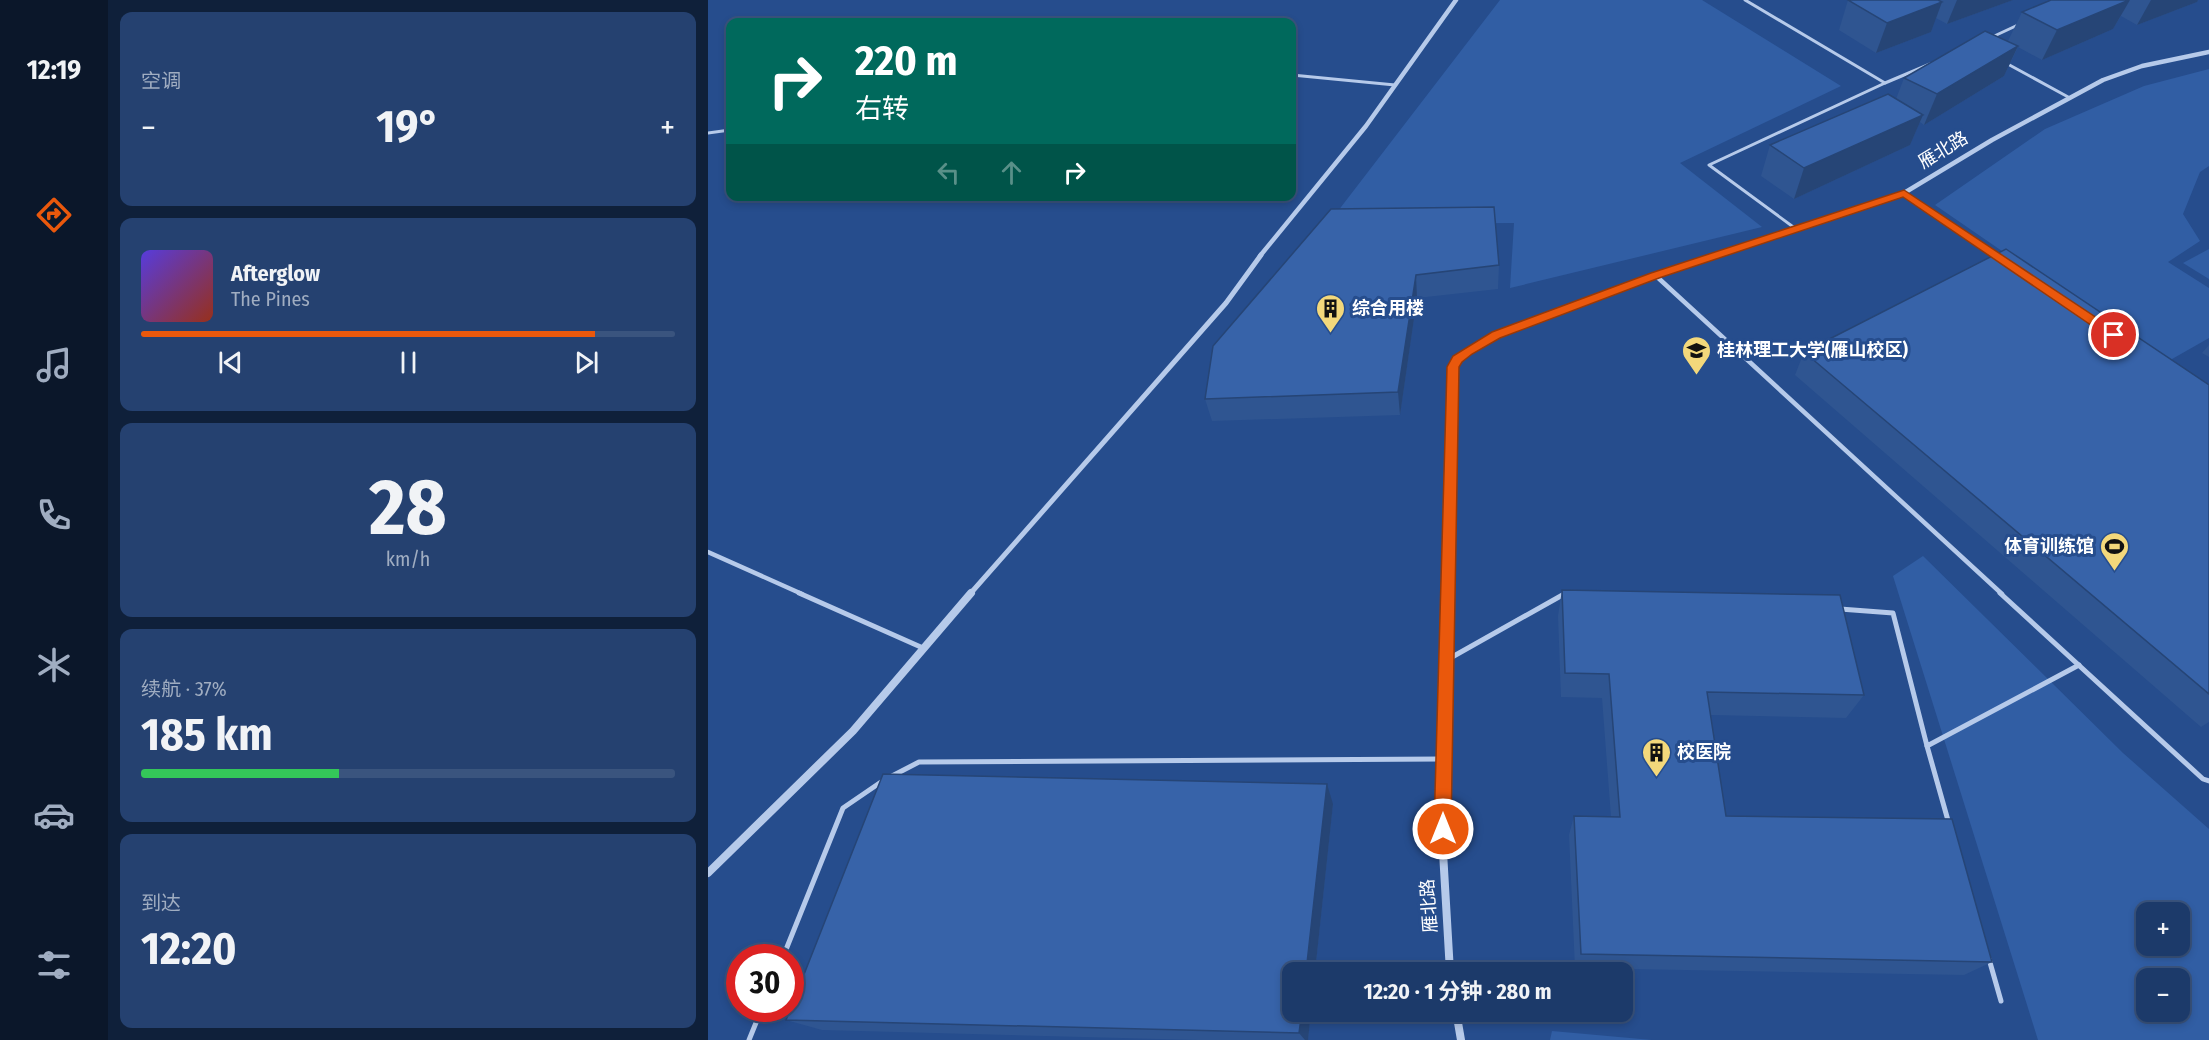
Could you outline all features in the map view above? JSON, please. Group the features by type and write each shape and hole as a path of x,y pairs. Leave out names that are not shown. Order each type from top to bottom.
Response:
{"street":[{"path":"708,873 853,731 1014,542 1226,303 1281,228 1366,126 1456,0"},
{"name":"雁北路","path":"1449,962 1443,852 1442,759 1453,367 1457,359 1496,335 1655,276 1904,193 1992,140 2121,73 2209,52"},
{"path":"1458,1022 1461,1040"}],"lane":[{"path":"1745,0 1885,83"},
{"path":"1984,40 2026,22"},
{"path":"1796,229 1709,165 1940,59"},
{"path":"2002,61 2070,98"},
{"path":"1296,75 1395,85"},
{"path":"708,133 726,131"},
{"path":"1904,193 2002,260"},
{"path":"1655,276 2203,779 2209,781"},
{"path":"708,552 923,648"},
{"path":"1445,661 1569,591"},
{"path":"1835,609 1893,613 1927,746 1953,835"},
{"path":"1927,746 2079,665"},
{"path":"788,944 843,808 875,785 919,762 1442,759"},
{"path":"1988,957 2001,1001"},
{"path":"749,1040 756,1022"}],"shaded area":[{"path":"1500,0 1702,0 1841,86 1680,163 1762,227 1510,288 1514,223 1328,224"},
{"path":"2209,69 2209,166 2200,172 2183,214 2200,241 2168,262 2209,288 2209,338 2165,363 1935,205 2045,129 2144,86"},
{"path":"2209,249 2209,279 2183,263"},
{"path":"1923,556 2123,753 2209,829 2209,1040 2038,1040 1893,576"},
{"path":"1552,1031 1652,1040 1550,1040"}],"building":[{"path":"1848,0 1938,0 1942,2 1887,23"},
{"path":"2051,0 2129,0 2057,30 2022,12"},
{"path":"1985,31 2018,46 1937,94 1904,78"},
{"path":"1888,94 1923,115 1804,168 1770,145"},
{"name":"综合用楼","path":"1494,207 1499,265 1416,275 1398,392 1205,399 1213,346 1331,209"},
{"name":"体育训练馆","path":"2006,249 2209,385 2209,694 1804,352"},
{"name":"校医院","path":"1562,590 1840,595 1864,695 1707,692 1726,816 1952,819 1992,962 1581,954 1574,816 1620,817 1609,674 1565,673"},
{"path":"883,774 1327,784 1307,962 1282,962 1282,1022 1300,1022 1299,1033 804,1020 804,974"}],"place":[{"name":"综合用楼","path":"1331,334"},
{"name":"桂林理工大学(雁山校区)","path":"1696,376"},
{"name":"体育训练馆","path":"2115,572"},
{"name":"校医院","path":"1656,778"}],"route":[{"path":"1443,829 1442,759 1453,367 1457,359 1496,335 1655,276 1904,193 2114,335"}]}
